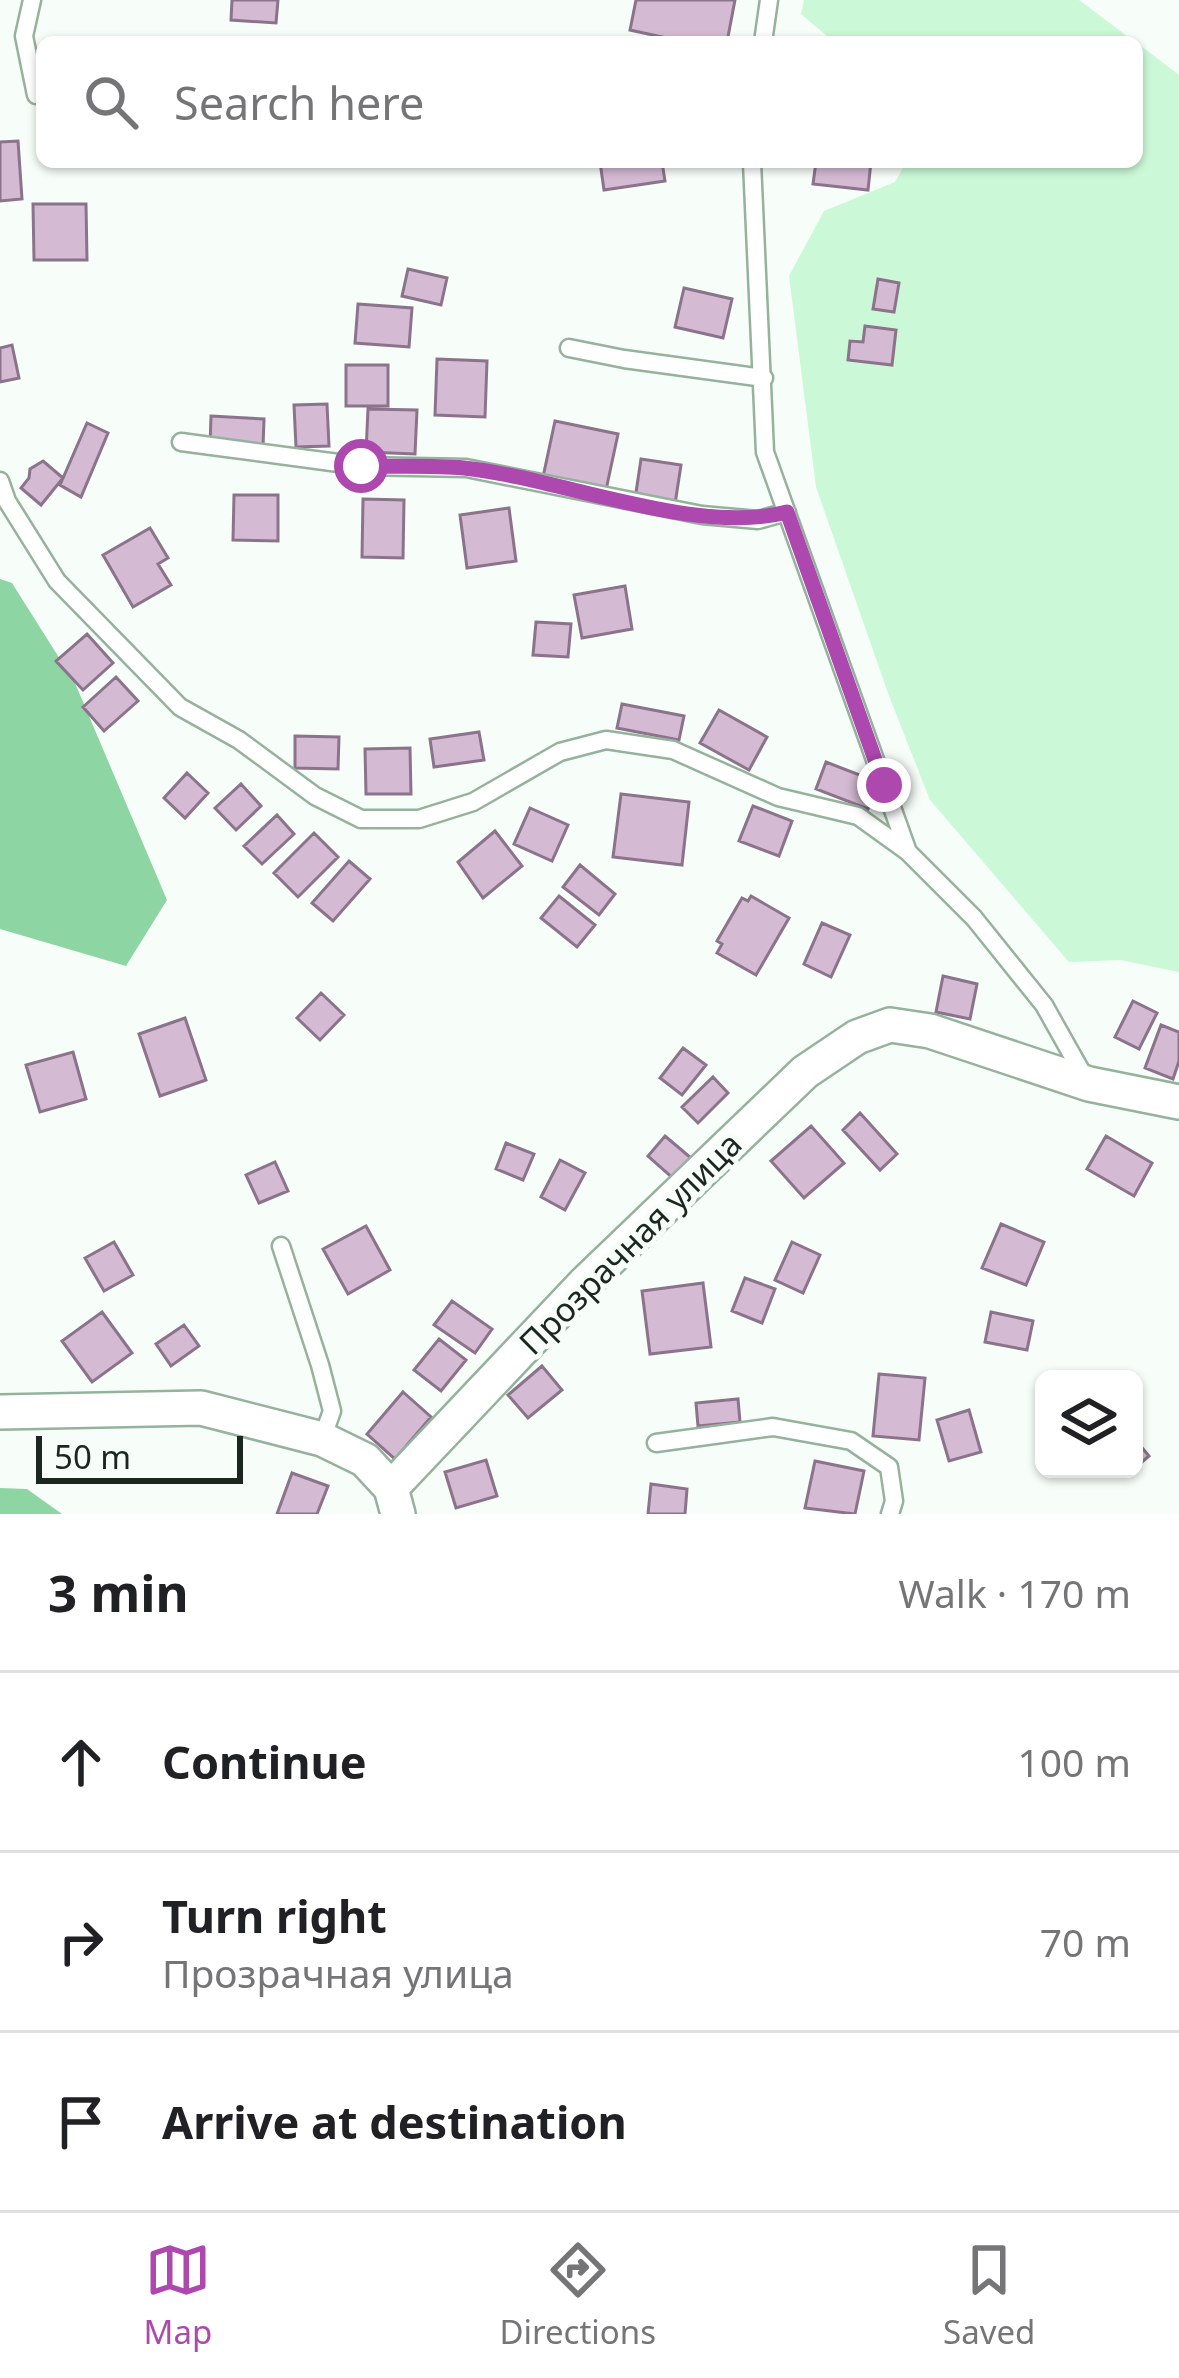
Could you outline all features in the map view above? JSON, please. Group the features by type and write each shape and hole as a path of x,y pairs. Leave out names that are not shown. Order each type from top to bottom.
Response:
{"street":[{"name":"Прозрачная улица","path":"3,1410 200,1408 322,1438 365,1460 394,1501 584,1284 805,1072 857,1037 890,1025 930,1031 1089,1084"},
{"path":"1089,1084 1179,1102"}],"lane":[{"path":"32,0 24,37 36,95"},
{"path":"764,36 769,0"},
{"path":"752,168 765,452 908,852"},
{"path":"569,348 764,379"},
{"path":"181,442 361,466 466,468 702,515 758,520 787,512"},
{"path":"0,481 7,501 57,581 180,706 239,740 315,796 361,818 419,818 473,802 560,752 606,740 673,750 778,797 858,816 908,852 974,918 1044,1006 1089,1084"},
{"path":"281,1246 332,1411 322,1438"},
{"path":"656,1443 773,1426 851,1441 889,1467 894,1501 890,1514"}],"green space":[{"path":"804,0 1079,0 1127,36 827,36 801,14"},
{"path":"1143,48 1179,75 1179,972 1120,960 1069,962 930,800 889,696 816,487 789,276 824,211 895,182 903,168 1143,168"},
{"path":"0,579 12,583 75,683 167,900 126,966 0,929"},
{"path":"0,1488 27,1489 62,1514 0,1514"}],"building":[{"path":"232,0 278,0 276,23 231,20"},
{"path":"636,0 735,0 728,36 658,36 630,30"},
{"path":"18,141 22,199 0,201 0,142"},
{"path":"601,168 663,168 665,181 604,190"},
{"path":"815,168 870,168 868,190 813,184"},
{"path":"33,204 86,204 87,260 34,260"},
{"path":"408,269 447,278 441,305 402,296"},
{"path":"878,279 899,283 894,312 873,309"},
{"path":"684,288 732,299 723,338 675,327"},
{"path":"358,304 412,308 409,347 355,343"},
{"path":"865,326 896,330 892,365 848,360 850,341 863,342"},
{"path":"12,345 19,378 0,382 0,348"},
{"path":"437,359 487,361 485,417 435,415"},
{"path":"346,365 388,365 388,406 346,406"},
{"path":"327,404 329,446 296,447 294,405"},
{"path":"368,409 417,410 415,454 366,452"},
{"path":"211,416 264,419 263,447 210,445"},
{"path":"555,421 618,434 606,490 543,477"},
{"path":"87,423 108,433 81,497 60,485"},
{"path":"641,459 681,465 675,504 635,499"},
{"path":"43,461 63,478 41,505 21,488 30,469"},
{"path":"234,495 278,495 278,541 233,540"},
{"path":"363,499 404,500 403,558 362,557"},
{"path":"509,508 516,561 467,568 460,515"},
{"path":"150,528 168,558 158,564 171,585 133,607 103,555"},
{"path":"625,586 632,629 582,638 574,595"},
{"path":"536,622 571,624 568,657 533,655"},
{"path":"87,634 113,663 83,690 56,661"},
{"path":"116,677 138,701 104,731 83,707"},
{"path":"622,704 684,716 679,740 617,728"},
{"path":"719,710 767,737 749,770 700,743"},
{"path":"479,732 484,760 434,767 430,739"},
{"path":"295,736 339,737 338,769 295,768"},
{"path":"410,748 411,794 366,794 365,749"},
{"path":"826,762 878,782 868,809 816,789"},
{"path":"187,773 208,793 185,818 164,798"},
{"path":"241,784 261,806 236,830 215,808"},
{"path":"621,794 689,802 682,865 613,857"},
{"path":"753,806 792,821 779,856 739,841"},
{"path":"530,808 568,825 552,861 514,844"},
{"path":"277,815 294,834 262,864 244,846"},
{"path":"495,831 522,866 483,898 458,862"},
{"path":"314,833 338,857 298,897 274,873"},
{"path":"349,861 370,879 333,921 312,903"},
{"path":"580,865 615,894 599,915 563,887"},
{"path":"559,896 595,925 577,947 541,918"},
{"path":"751,896 789,918 756,975 717,953 722,944 717,941 742,898 748,901"},
{"path":"822,923 850,935 831,977 804,964"},
{"path":"943,976 977,984 970,1019 936,1012"},
{"path":"321,993 344,1015 320,1040 297,1018"},
{"path":"1133,1001 1157,1013 1139,1049 1115,1037"},
{"path":"185,1018 206,1080 160,1096 139,1034"},
{"path":"1161,1025 1179,1032 1179,1061 1173,1079 1145,1068"},
{"path":"683,1048 706,1065 682,1095 660,1078"},
{"path":"73,1052 86,1099 40,1112 26,1065"},
{"path":"713,1077 728,1093 698,1123 682,1107"},
{"path":"860,1113 897,1154 880,1170 843,1130"},
{"path":"811,1126 844,1163 804,1198 771,1161"},
{"path":"665,1136 691,1158 674,1179 648,1156"},
{"path":"1106,1136 1152,1163 1134,1196 1087,1169"},
{"path":"506,1143 534,1154 523,1180 496,1169"},
{"path":"560,1160 585,1173 565,1210 541,1197"},
{"path":"275,1162 288,1191 259,1203 246,1175"},
{"path":"1001,1224 1044,1242 1026,1285 982,1268"},
{"path":"366,1226 390,1270 348,1294 323,1249"},
{"path":"114,1242 133,1275 104,1291 85,1258"},
{"path":"792,1242 820,1255 803,1293 775,1280"},
{"path":"745,1278 775,1289 762,1323 732,1311"},
{"path":"703,1283 711,1347 650,1354 642,1291"},
{"path":"452,1301 492,1329 475,1353 434,1325"},
{"path":"102,1312 132,1353 92,1382 62,1341"},
{"path":"991,1312 1033,1321 1027,1350 985,1342"},
{"path":"184,1325 199,1346 171,1366 156,1344"},
{"path":"439,1339 466,1360 441,1391 414,1370"},
{"path":"542,1366 562,1390 528,1418 508,1395"},
{"path":"879,1374 925,1378 919,1440 873,1436"},
{"path":"403,1392 431,1417 395,1459 367,1434"},
{"path":"738,1399 740,1422 698,1426 696,1403"},
{"path":"969,1410 981,1452 949,1461 937,1420"},
{"path":"486,1460 497,1496 456,1508 445,1472"},
{"path":"815,1461 864,1471 855,1514 805,1508"},
{"path":"292,1473 328,1486 317,1514 277,1514"},
{"path":"651,1484 687,1489 685,1514 648,1514"}],"route":[{"path":"361,466 466,468 702,515 758,520 787,512 884,785"}]}
